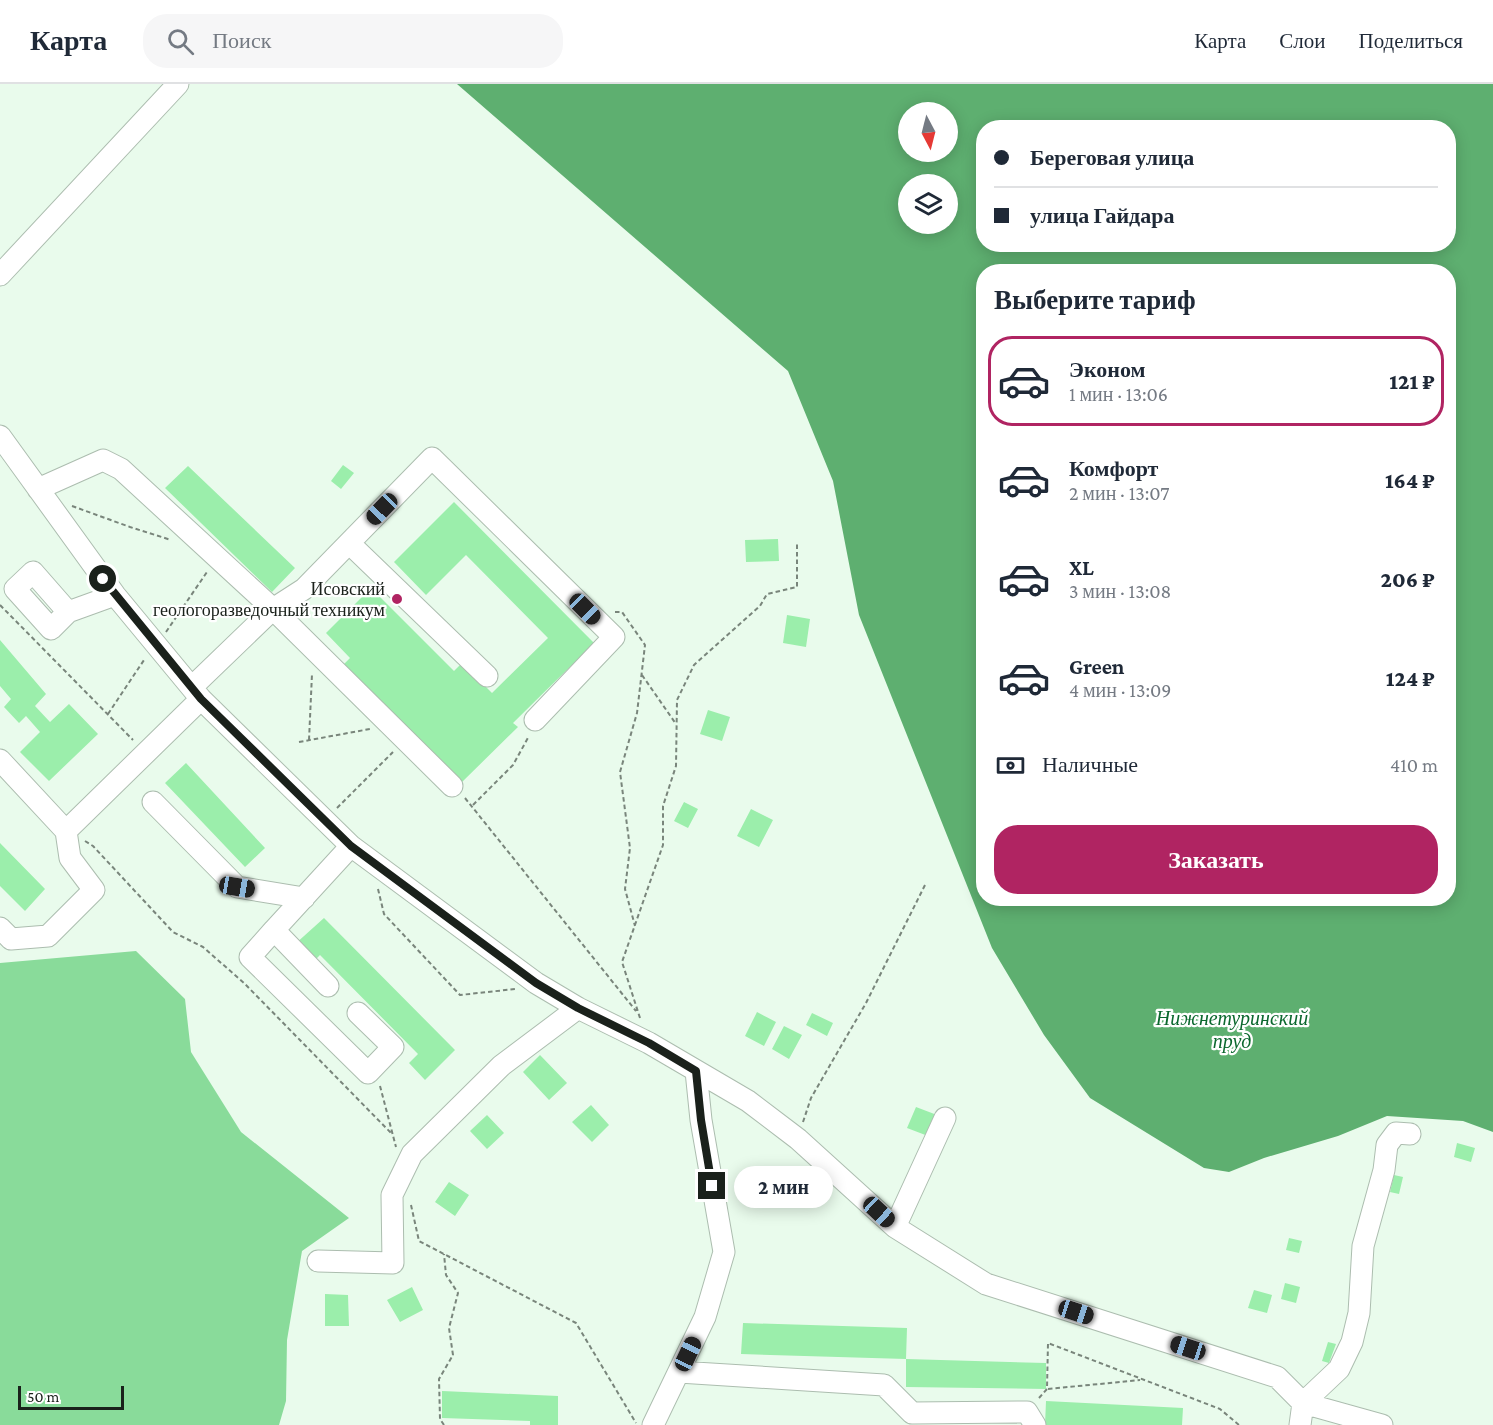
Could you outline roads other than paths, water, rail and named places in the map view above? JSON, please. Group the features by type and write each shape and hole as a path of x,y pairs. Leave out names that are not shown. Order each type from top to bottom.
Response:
{"street":[{"path":"0,275 178,84"},
{"path":"3,444 115,595 196,693 351,846 540,985 578,1008 649,1043 748,1101 798,1139 895,1227 986,1284 1277,1377 1303,1403 1382,1425"},
{"path":"66,831 146,753 196,693 273,609 304,589 432,458 614,637 535,720"},
{"path":"40,492 104,460 121,468 273,609 452,786"},
{"path":"349,543 487,676"},
{"path":"68,612 115,595"},
{"path":"0,760 66,831 70,858 94,890 48,936 11,939 0,928"},
{"path":"153,802 237,887 304,898"},
{"path":"351,846 250,957 368,1073 393,1047 358,1013"},
{"path":"274,930 328,986"},
{"path":"318,1261 393,1263 392,1195 412,1154 501,1066 578,1008"},
{"path":"653,1425 705,1317 724,1252 701,1120 696,1071"},
{"path":"895,1227 945,1118"},
{"path":"1300,1425 1303,1403 1339,1369 1352,1342 1359,1313 1363,1246 1384,1170 1387,1145 1396,1133 1410,1134"},
{"path":"679,1372 884,1384 912,1413 1031,1418"}],"water":[{"name":"Нижнетуринский пруд","path":"457,84 1493,84 1493,1132 1463,1121 1387,1116 1338,1136 1264,1158 1229,1172 1204,1168 1090,1098 1044,1035 992,948 859,615 833,481 788,371"}],"place":[{"name":"Исовский геологоразведочный техникум","path":"397,599"}]}
